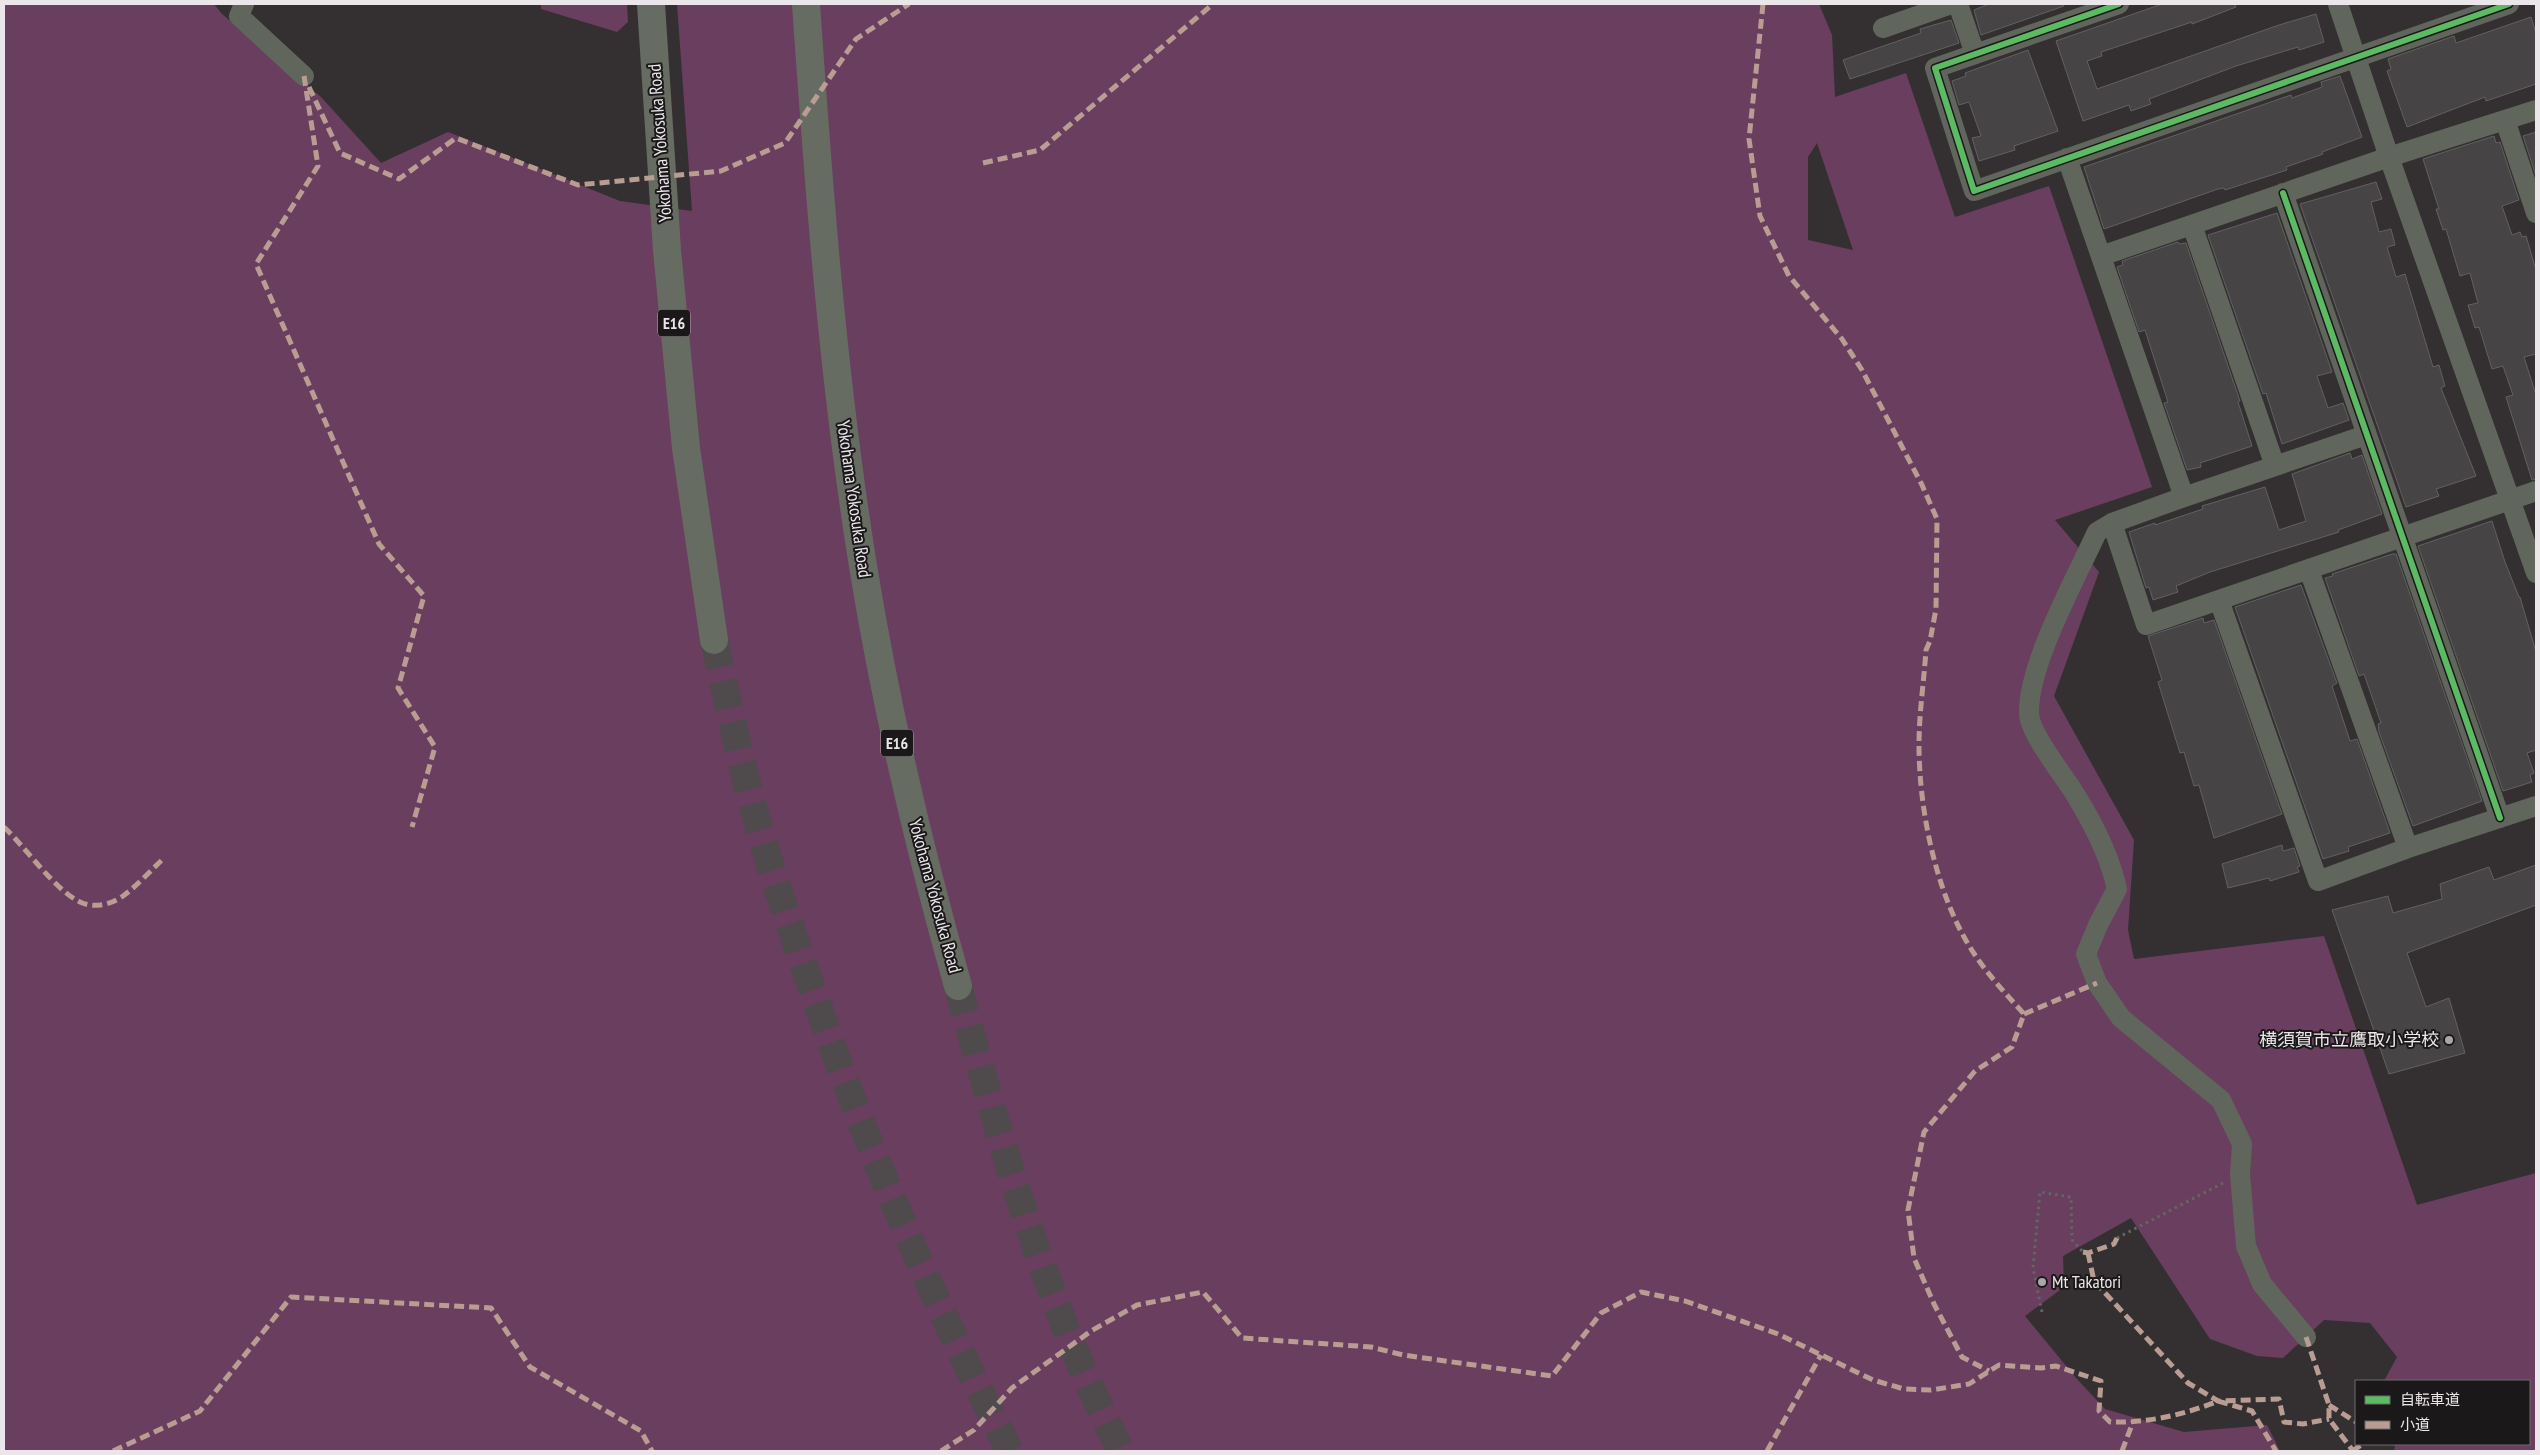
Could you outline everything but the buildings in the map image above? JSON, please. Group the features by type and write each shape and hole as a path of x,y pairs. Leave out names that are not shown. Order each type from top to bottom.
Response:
{"highway":[{"name":"Yokohama Yokosuka Road","path":"651,4 671,290 686,448 714,640"},
{"name":"Yokohama Yokosuka Road","path":"806,4 822,239 863,567 891,719 932,891 958,986"}],"street":[{"path":"244,4 240,16 304,76"},
{"path":"1883,28 1951,4"},
{"path":"1958,4 1975,54"},
{"path":"2119,4 1935,68 1974,191 2509,4"},
{"path":"2338,4 2536,573"},
{"path":"2101,256 2390,157 2536,110"},
{"path":"2504,120 2536,213"},
{"path":"2067,158 2184,497"},
{"path":"2283,194 2500,818"},
{"path":"2192,225 2275,466"},
{"path":"2306,1336 2262,1284 2246,1246 2240,1174 2242,1144 2221,1100 2121,1018 2097,983 2086,954 2098,925 2117,889 2112,864 2078,799 2040,742 2029,714 2038,664 2104,528 2184,497 2366,435"},
{"path":"2104,528 2146,625 2404,538 2536,491"},
{"path":"2308,570 2408,848"},
{"path":"2219,600 2318,881 2408,848 2536,806"}],"path":[{"path":"2117,1238 2240,1174"},
{"path":"2042,1312 2032,1268 2040,1192 2071,1197 2072,1240 2084,1252"}],"shaded area":[{"path":"4,4 214,4 222,14 321,97 381,163 448,132 620,201 692,211 677,4 1819,4 1832,35 1835,97 1906,73 1955,217 2049,186 2152,487 2055,520 2099,572 2054,696 2134,840 2128,930 2134,959 2324,936 2417,1205 2536,1173 2536,1451 2394,1451 2395,1446 2392,1445 2530,1445 2530,1380 2385,1380 2397,1357 2370,1323 2324,1320 2283,1358 2257,1356 2210,1339 2131,1218 2063,1256 2064,1287 2025,1316 2076,1378 2105,1409 2184,1432 2267,1425 2280,1451 4,1451","holes":["1817,143 1853,250 1808,240 1808,157"]},
{"path":"541,4 627,4 628,22 617,32 541,9"}],"tunnel":[{"path":"714,640 762,839 788,920 837,1058 905,1229 982,1396 1010,1451"},
{"path":"958,986 991,1105 1027,1223 1070,1339 1121,1451"}],"marked path":[{"path":"309,87 340,153 399,179 456,138 578,185 721,171 785,143 856,39 909,4"},
{"path":"983,163 1040,150 1213,4"},
{"path":"1763,4 1749,139 1760,216 1789,276 1842,339 1862,370 1922,485 1937,519 1936,609 1930,641 1926,650 1919,733 1922,798 1933,854 1950,908 1975,955 2024,1014 2012,1047 1975,1071 1924,1132 1908,1210 1914,1258 1934,1304 1962,1357 1989,1371"},
{"path":"304,76 318,166 256,264 379,544 424,596 398,688 435,747 412,827"},
{"path":"4,827 61,888 70,896 85,904 103,905 119,899 163,859"},
{"path":"2024,1014 2097,983"},
{"path":"2083,1252 2088,1253 2114,1244 2117,1238"},
{"path":"2088,1253 2094,1281 2188,1383 2218,1401 2279,1399 2284,1422 2303,1424 2329,1419"},
{"path":"941,1451 974,1430 1012,1388 1091,1331 1137,1305 1203,1292 1242,1338 1371,1347 1403,1355 1552,1376 1601,1313 1641,1292 1685,1301 1778,1334 1873,1380 1904,1389 1931,1390 1969,1384 1999,1365 2041,1368 2056,1366 2101,1381 2099,1411 2110,1422 2166,1417 2218,1401 2252,1411 2276,1451"},
{"path":"113,1451 200,1411 291,1297 491,1308 530,1367 641,1431 652,1451"},
{"path":"2306,1337 2329,1405 2329,1419 2353,1451"},
{"path":"1767,1451 1821,1355"},
{"path":"2329,1405 2355,1421"},
{"path":"2122,1451 2133,1422"},
{"path":"2352,1451 2361,1445"}],"cycle path":[{"path":"2119,4 1935,68 1974,191 2509,4"},
{"path":"2283,193 2500,818"}],"place":[{"name":"横須賀市立鷹取小学校","path":"2449,1040"},
{"name":"Mt Takatori","path":"2042,1282"}]}
